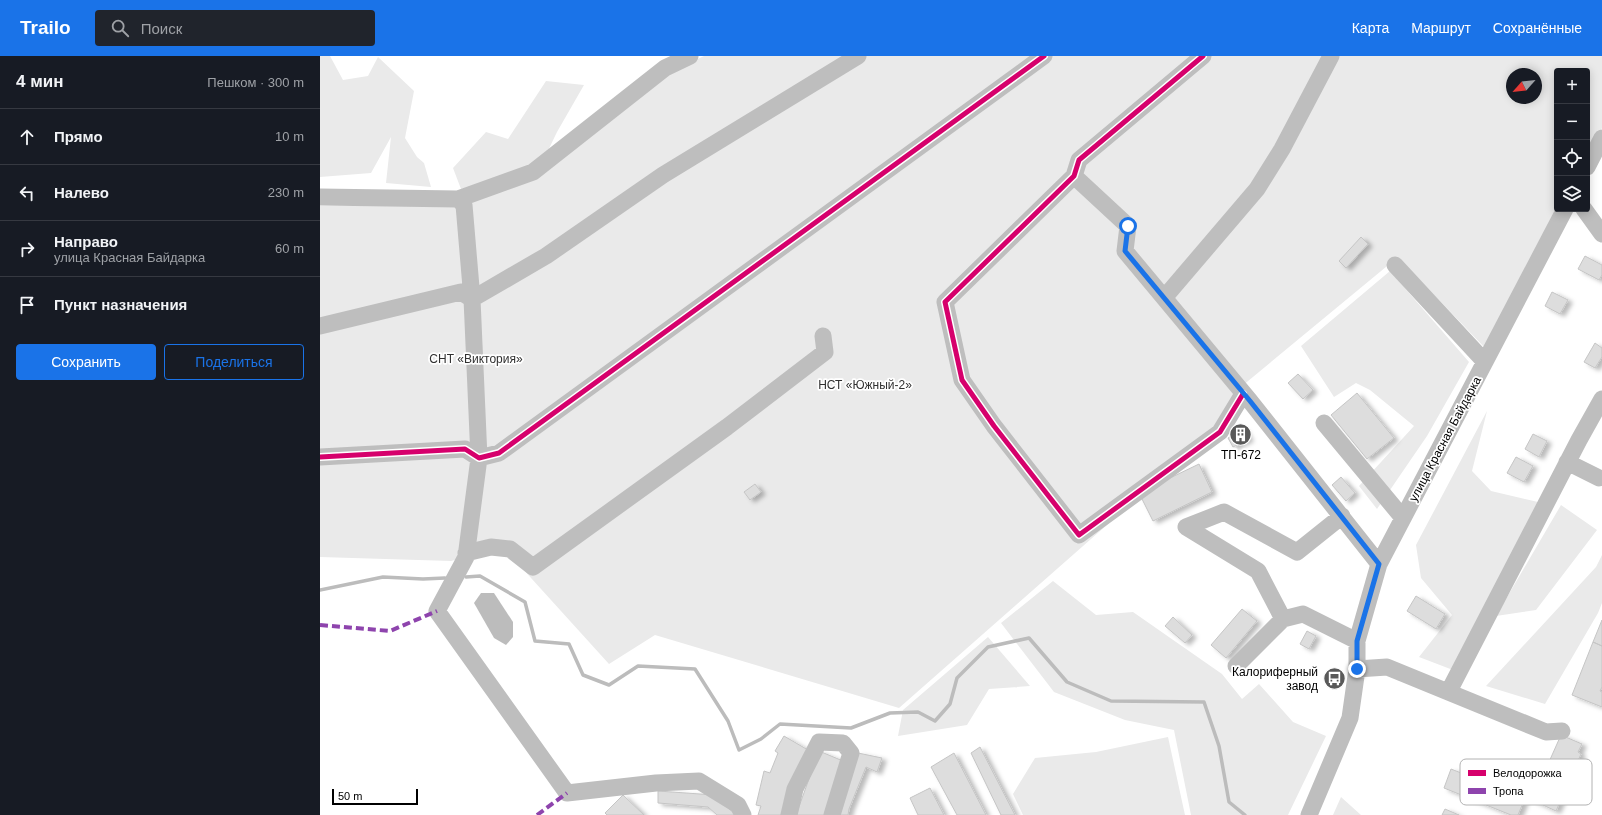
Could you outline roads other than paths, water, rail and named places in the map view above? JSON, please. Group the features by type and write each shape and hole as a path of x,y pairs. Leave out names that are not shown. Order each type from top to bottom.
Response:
{"street":[{"path":"320,197 458,199 534,172 665,68 690,56"},
{"path":"472,298 546,256 663,175 858,56"},
{"path":"320,457 465,449 479,458 499,453 1044,56"},
{"path":"1203,56 1079,160 1074,176 945,302 962,380 994,426 1079,535 1220,432 1243,394"},
{"path":"1164,298 1257,189 1282,149 1330,56"},
{"path":"1590,161 1602,138"},
{"path":"1074,176 1128,226 1125,251 1243,394 1379,564"},
{"path":"458,199 464,204 472,298 479,458 466,555 437,611 567,793 656,783 699,782 738,805 743,815"},
{"name":"улица Красная Байдарка","path":"1310,815 1350,718 1356,674 1357,641 1379,564 1563,212"},
{"path":"1586,212 1602,234"},
{"path":"1395,265 1485,362"},
{"path":"320,326 461,292 472,298"},
{"path":"466,555 492,547 510,549 533,567 727,427 825,352 823,336"},
{"path":"1449,691 1567,462 1602,399"},
{"path":"1324,423 1403,518"},
{"path":"1567,462 1599,478"},
{"path":"1283,619 1258,571 1186,527 1224,512 1297,552 1342,516"},
{"path":"1236,666 1283,619 1303,614 1357,641"},
{"path":"1356,674 1387,667 1449,691 1546,732 1562,731"},
{"path":"789,815 794,789 819,742 843,743 851,753 832,815"}],"waterway":[{"path":"466,577 480,576 525,602 535,641 569,644 583,675 609,685 638,666 695,669 728,721 739,750 761,739 780,724 851,728 890,713 918,712 935,721 950,704 957,678 988,647 1029,638 1067,682 1111,701 1204,702 1219,746 1229,802 1245,815"},
{"path":"320,590 383,577 423,579 445,578"}],"place":[{"name":"ТП-672","path":"1241,434"},
{"name":"Калориферный завод","path":"1334,679"}],"park label":[{"name":"СНТ «Виктория»","path":"476,359"},
{"name":"НСТ «Южный-2»","path":"865,385"}]}
